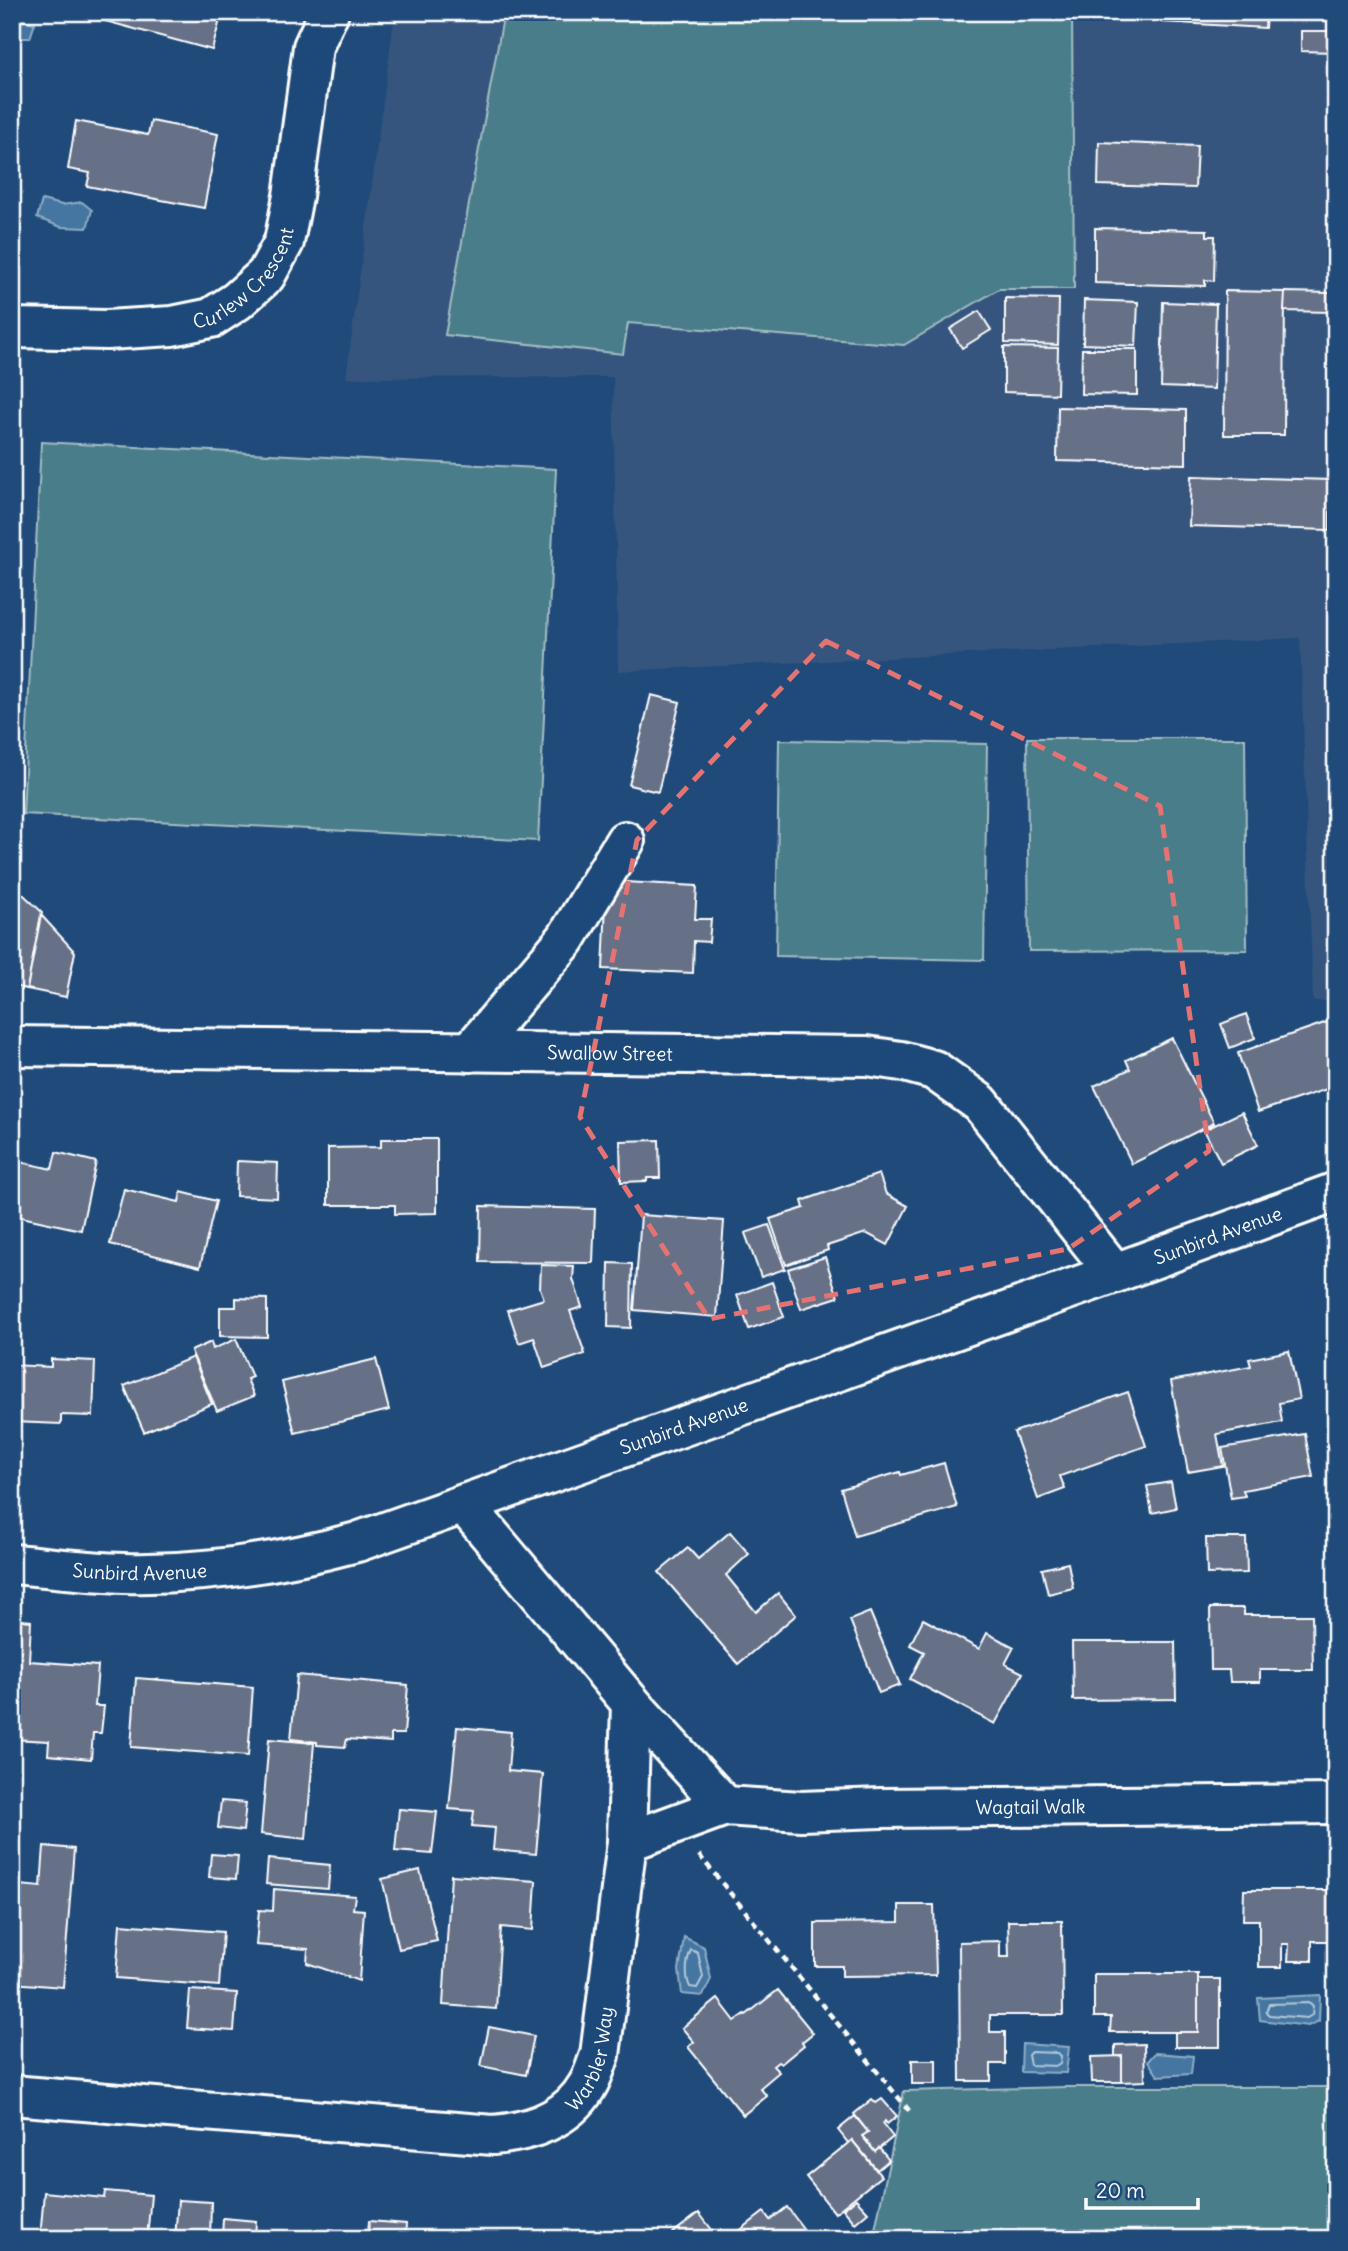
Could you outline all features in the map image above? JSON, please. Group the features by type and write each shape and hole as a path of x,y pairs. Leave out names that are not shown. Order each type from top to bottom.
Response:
{"street":[{"name":"Curlew Crescent","path":"12,328 107,330 172,326 211,318 237,301 266,275 284,242 293,196 309,30 329,12"},
{"path":"470,1052 566,939 625,841"},
{"name":"Swallow Street","path":"12,1046 867,1056 901,1061 934,1070 980,1104 1115,1273"},
{"name":"Sunbird Avenue","path":"12,1564 125,1573 256,1564 304,1556 357,1542 1336,1192"},
{"path":"464,1504 631,1703 724,1806"},
{"name":"Warbler Way","path":"12,2095 493,2135 518,2133 550,2121 570,2108 588,2085 600,2055 627,1842 631,1703"},
{"name":"Wagtail Walk","path":"627,1842 724,1806 801,1811 1336,1804"}],"path":[{"path":"674,1825 912,2114"}],"highlighted area":[{"path":"826,641 1160,806 1209,1151 1068,1249 709,1319 580,1117 637,840"}],"shaded area":[{"path":"395,12 1336,12 1336,1001 1313,1001 1300,638 618,671 613,377 346,378"}],"green space":[{"path":"504,12 1072,12 1074,289 999,289 904,345 628,323 623,354 445,335"},
{"path":"41,442 556,469 538,841 23,814"},
{"path":"1027,738 1245,738 1247,950 1029,951"},
{"path":"779,740 987,744 984,960 776,956"},
{"path":"1066,2087 1336,2087 1336,2239 873,2239 904,2091"}],"water":[{"path":"12,18 35,23 30,38 12,38"},
{"path":"42,200 62,205 82,202 92,210 87,228 61,227 37,218"},
{"path":"684,1937 704,1947 711,1979 703,1996 682,1994 679,1970"},
{"path":"1320,1995 1319,2021 1308,2026 1260,2020 1258,1998"},
{"path":"1022,2044 1069,2047 1066,2073 1021,2072"},
{"path":"1155,2053 1193,2056 1191,2074 1158,2076 1148,2061"}],"building":[{"path":"85,12 222,12 212,50 83,15"},
{"path":"1163,12 1266,12 1265,28 1162,22"},
{"path":"1334,12 1336,404 1330,404 1334,52 1301,51 1301,31 1334,31"},
{"path":"76,121 148,135 151,121 218,134 204,208 87,186 90,173 68,169"},
{"path":"1099,142 1197,146 1195,188 1098,185"},
{"path":"1095,228 1207,230 1207,236 1215,236 1214,281 1205,280 1205,286 1095,283"},
{"path":"1225,291 1285,292 1284,435 1224,435"},
{"path":"1285,292 1332,293 1331,312 1284,311"},
{"path":"1005,298 1059,299 1058,345 1005,343"},
{"path":"1084,300 1138,302 1136,346 1083,344"},
{"path":"1163,302 1216,304 1214,389 1161,387"},
{"path":"979,311 991,330 962,348 950,329"},
{"path":"1004,347 1058,348 1057,394 1004,392"},
{"path":"1082,349 1137,349 1137,395 1081,394"},
{"path":"1058,407 1186,410 1186,464 1057,461"},
{"path":"1191,476 1331,480 1331,484 1336,484 1336,512 1330,512 1330,530 1189,526"},
{"path":"651,695 680,702 658,792 629,785"},
{"path":"607,881 697,886 695,919 711,919 709,942 694,941 693,973 603,969"},
{"path":"12,884 42,912 27,989 12,986"},
{"path":"41,915 75,952 66,997 27,989"},
{"path":"1246,1014 1255,1038 1230,1048 1221,1024"},
{"path":"1336,1019 1336,1086 1258,1112 1238,1053"},
{"path":"1172,1038 1214,1123 1132,1164 1094,1086 1130,1069 1126,1060"},
{"path":"1242,1112 1258,1145 1221,1163 1204,1130"},
{"path":"381,1139 437,1139 437,1213 395,1214 395,1205 328,1205 328,1148 381,1147"},
{"path":"659,1140 660,1178 621,1182 620,1141"},
{"path":"56,1152 96,1162 81,1230 12,1215 12,1160 52,1169"},
{"path":"237,1161 278,1163 277,1198 236,1196"},
{"path":"879,1174 886,1194 908,1206 888,1245 866,1233 827,1246 828,1250 786,1265 770,1219 804,1208 802,1201"},
{"path":"124,1189 179,1202 181,1192 216,1201 200,1267 110,1244"},
{"path":"481,1206 595,1209 593,1263 480,1262"},
{"path":"641,1215 724,1221 717,1317 634,1310"},
{"path":"769,1225 785,1269 761,1277 745,1233"},
{"path":"825,1257 838,1297 801,1309 788,1269"},
{"path":"609,1263 632,1264 631,1328 608,1327"},
{"path":"541,1265 574,1266 573,1279 582,1307 570,1311 585,1354 544,1368 534,1338 519,1343 508,1310 544,1299 540,1288"},
{"path":"772,1282 784,1317 749,1329 737,1295"},
{"path":"236,1298 267,1299 267,1337 220,1336 220,1307 236,1307"},
{"path":"236,1339 252,1377 247,1379 254,1396 217,1411 191,1351 211,1342 213,1349"},
{"path":"1289,1351 1299,1399 1279,1403 1282,1422 1217,1434 1223,1466 1188,1472 1171,1381 1251,1366 1249,1359"},
{"path":"193,1357 212,1404 144,1432 124,1386"},
{"path":"51,1359 95,1361 93,1416 61,1415 61,1424 12,1422 12,1365 51,1367"},
{"path":"376,1359 389,1410 295,1433 282,1382"},
{"path":"1128,1392 1146,1446 1060,1476 1065,1489 1038,1499 1014,1432"},
{"path":"1305,1434 1313,1477 1243,1490 1245,1496 1231,1498 1222,1448"},
{"path":"944,1463 957,1507 855,1536 841,1489"},
{"path":"1171,1482 1176,1508 1152,1513 1147,1486"},
{"path":"730,1532 749,1554 726,1575 756,1612 778,1593 796,1615 738,1664 659,1572 688,1548 698,1559"},
{"path":"1206,1538 1246,1538 1247,1573 1207,1574"},
{"path":"1068,1563 1073,1588 1048,1594 1042,1569"},
{"path":"1210,1608 1244,1608 1244,1615 1312,1615 1313,1670 1260,1670 1260,1682 1230,1682 1229,1670 1211,1670"},
{"path":"870,1612 900,1685 879,1693 850,1620"},
{"path":"12,1619 31,1621 29,1661 98,1666 95,1706 104,1706 101,1733 93,1733 91,1759 48,1755 49,1741 12,1739"},
{"path":"923,1619 979,1649 987,1633 1014,1647 1005,1664 1023,1673 995,1724 910,1679 924,1652 910,1645"},
{"path":"1072,1642 1175,1642 1176,1699 1073,1700"},
{"path":"297,1675 408,1685 404,1734 391,1734 391,1742 347,1739 345,1747 317,1745 317,1742 291,1739"},
{"path":"136,1678 253,1687 248,1756 131,1747"},
{"path":"457,1727 511,1732 508,1771 543,1774 536,1854 493,1850 495,1828 472,1826 474,1811 449,1809"},
{"path":"269,1739 314,1743 306,1839 261,1834"},
{"path":"221,1801 246,1803 243,1831 218,1828"},
{"path":"399,1809 437,1812 432,1854 395,1851"},
{"path":"44,1846 74,1849 63,1987 12,1983 12,1908 19,1908 20,1885 41,1887"},
{"path":"211,1854 238,1856 236,1879 209,1877"},
{"path":"268,1859 330,1865 328,1889 266,1884"},
{"path":"420,1870 437,1941 399,1949 382,1879"},
{"path":"451,1875 536,1881 533,1930 501,1927 496,2009 443,2005"},
{"path":"274,1889 355,1896 353,1909 364,1910 359,1981 307,1963 308,1949 256,1945 259,1910 273,1911"},
{"path":"1244,1890 1335,1890 1336,1961 1329,1961 1329,1941 1312,1941 1312,1961 1288,1961 1289,1944 1282,1944 1282,1967 1259,1967 1259,1920 1243,1920"},
{"path":"899,1905 934,1905 936,1975 842,1976 842,1966 815,1966 815,1923 899,1922"},
{"path":"1008,1921 1062,1921 1063,2015 990,2015 990,2032 1005,2032 1005,2064 991,2064 991,2081 960,2081 959,1942 1000,1941 1000,1957 1009,1957"},
{"path":"120,1924 223,1932 219,1986 116,1978"},
{"path":"1094,1974 1198,1974 1198,2032 1110,2032 1111,2017 1094,2017"},
{"path":"1198,1979 1220,1979 1220,2047 1175,2047 1175,2032 1198,2032"},
{"path":"190,1990 237,1993 234,2031 187,2028"},
{"path":"778,1990 813,2033 802,2042 804,2045 781,2064 778,2062 773,2066 779,2072 760,2088 767,2096 743,2115 688,2047 694,2042 682,2028 718,1999 735,2021"},
{"path":"489,2027 534,2036 526,2075 481,2066"},
{"path":"1144,2044 1145,2081 1122,2082 1122,2056 1115,2057 1115,2045"},
{"path":"1122,2056 1122,2082 1092,2082 1091,2057"},
{"path":"912,2060 936,2060 936,2084 912,2084"},
{"path":"872,2099 876,2103 882,2099 897,2116 883,2124 893,2137 875,2152 862,2136 868,2132 854,2114"},
{"path":"855,2116 868,2132 862,2136 875,2152 879,2148 889,2160 877,2170 852,2140 849,2144 838,2130"},
{"path":"852,2140 881,2176 835,2213 806,2177"},
{"path":"105,2191 151,2195 147,2239 40,2239 44,2192 104,2198"},
{"path":"856,2199 868,2212 855,2223 843,2209"},
{"path":"178,2200 211,2202 210,2239 175,2239"},
{"path":"787,2207 811,2239 729,2239 764,2212 770,2220"},
{"path":"699,2213 719,2239 677,2239 673,2233"},
{"path":"223,2218 256,2221 255,2239 222,2239"},
{"path":"369,2221 406,2224 405,2239 328,2239 329,2229 368,2234"}]}
